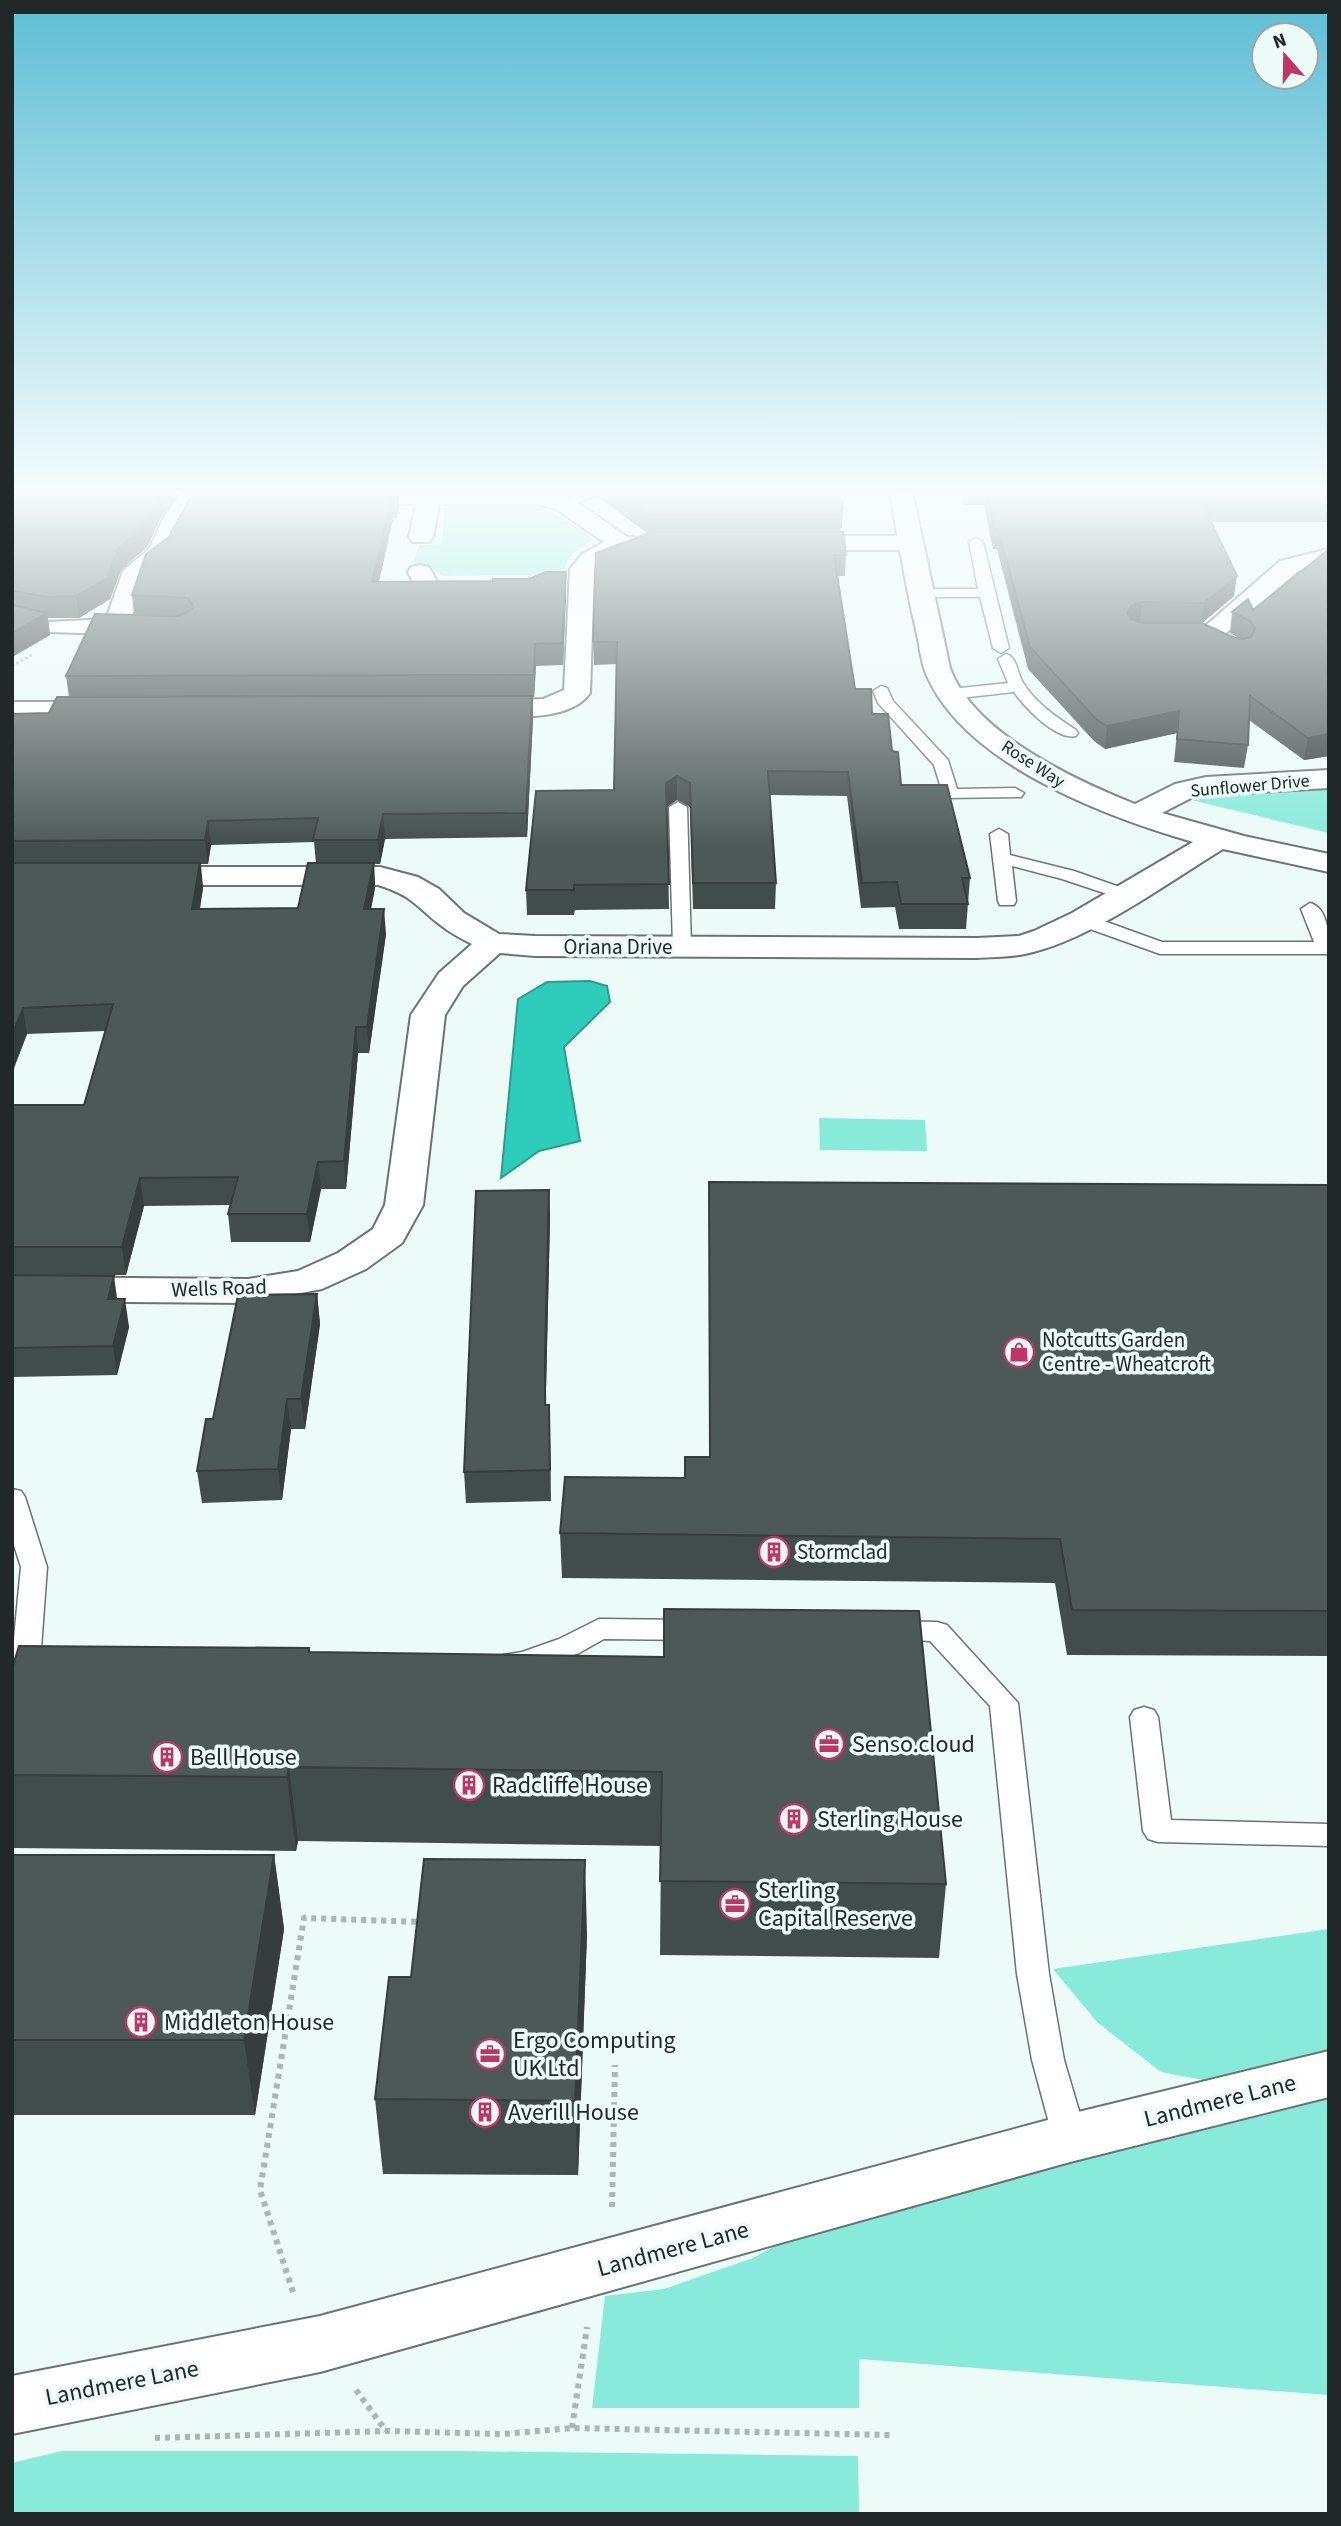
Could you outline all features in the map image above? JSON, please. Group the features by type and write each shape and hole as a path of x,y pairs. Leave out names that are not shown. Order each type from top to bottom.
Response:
{"street":[{"path":"116,627 121,613"},
{"path":"456,708 537,708 569,699 577,693 570,613"},
{"name":"Rose Way","path":"925,613 939,675 951,694 968,716 1031,765 1080,793 1136,815 1217,840 1329,863"},
{"path":"1208,635 1234,613"},
{"path":"48,625 168,627"},
{"path":"1181,634 1208,635 1237,651"},
{"path":"12,710 128,710"},
{"name":"Sunflower Drive","path":"1136,815 1185,790 1206,786 1329,779"},
{"name":"Oriana Drive","path":"123,876 380,876 407,884 428,896 453,920 492,943 977,948 1022,945 1045,938 1083,920 1217,840"},
{"name":"Wells Road","path":"12,1289 248,1291 308,1281 352,1261 390,1234 404,1205 428,1015 452,980 492,943"},
{"name":"Landmere Lane","path":"12,2405 320,2344 1070,2138 1329,2074"}],"lane":[{"path":"992,613 1008,672 1017,687 1049,720 1070,733"},
{"path":"951,694 1017,687"},
{"path":"881,691 886,703 942,764 950,794 1015,793"},
{"path":"678,807 682,947"},
{"path":"999,834 1007,901"},
{"path":"1002,858 1068,875 1125,895"},
{"path":"1083,920 1160,948 1327,948 1310,909"},
{"path":"1229,928 1236,948"},
{"path":"12,1497 34,1567 35,1672"},
{"path":"483,1661 524,1662 569,1646 599,1629 720,1630"},
{"path":"869,1631 936,1632 1004,1703 1032,1974 1048,2060 1070,2138"},
{"path":"1143,1717 1158,1831 1329,1835"}],"path":[{"path":"320,2344 298,2309 260,2190 304,1918 438,1923"},
{"path":"152,2438 386,2431 503,2434 572,2428 890,2435"}],"shaded area":[{"path":"1329,788 1329,833 1191,800 1203,796"},
{"path":"590,981 607,986 610,1002 564,1047 580,1141 539,1151 501,1178 518,999 547,982"},
{"path":"819,1118 925,1120 927,1151 820,1150"},
{"path":"1329,1929 1329,2059 1247,2081 1203,2080 1161,2072 1097,2022 1053,1969"},
{"path":"1329,2096 1329,2395 859,2359 859,2408 592,2408 605,2296 664,2289 753,2258 812,2226"},
{"path":"62,2451 460,2451 858,2456 859,2514 12,2514 12,2463"}],"building":[{"path":"12,613 47,613 12,633"},
{"path":"186,613 564,613 562,643 535,644 534,675 66,676 95,614 178,616"},
{"path":"594,613 843,613 855,689 871,689 872,714 888,714 892,751 898,752 901,785 947,785 970,878 962,878 968,904 901,904 897,882 862,883 848,772 768,771 776,883 693,883 690,783 677,776 666,783 669,884 574,885 574,890 526,890 536,791 614,790 617,642 593,642"},
{"path":"1021,613 1127,613 1131,619 1142,623 1202,623 1232,637 1243,639 1251,637 1255,628 1250,621 1234,613 1329,613 1329,734 1308,738 1250,696 1248,745 1177,739 1179,711 1107,726 1096,719 1030,647"},
{"path":"532,696 526,813 383,814 378,840 313,840 318,818 208,821 205,840 12,841 12,714 49,713 57,697"},
{"path":"12,863 200,863 192,909 298,908 308,863 374,863 364,909 384,909 367,1027 356,1027 344,1161 318,1162 307,1214 228,1214 238,1177 140,1178 122,1247 12,1247 12,1105 84,1105 113,1004 23,1008 12,1035"},
{"name":"Notcutts Garden Centre - Wheatcroft","path":"709,1182 1329,1185 1329,1611 1072,1610 1060,1539 560,1533 565,1477 685,1478 685,1457 710,1457"},
{"path":"549,1190 545,1405 549,1405 550,1470 464,1472 476,1191"},
{"path":"12,1275 114,1276 108,1299 125,1299 113,1346 12,1348"},
{"path":"317,1294 301,1399 287,1399 278,1469 197,1471 206,1419 213,1419 238,1295"},
{"path":"664,1609 919,1611 946,1884 660,1881 662,1772 289,1767 287,1777 12,1775 12,1669 19,1646 309,1648 309,1652 664,1657"},
{"path":"12,1855 274,1855 244,2040 12,2040"},
{"name":"Averill House","path":"424,1859 585,1860 575,2101 375,2099 389,1977 411,1977"}],"place":[{"name":"Notcutts Garden Centre - Wheatcroft","path":"1019,1352"},
{"name":"Stormclad","path":"774,1552"},
{"name":"Senso.cloud","path":"829,1744"},
{"name":"Bell House","path":"167,1757"},
{"name":"Radcliffe House","path":"469,1785"},
{"name":"Sterling House","path":"794,1819"},
{"name":"Sterling Capital Reserve","path":"735,1904"},
{"name":"Middleton House","path":"141,2022"},
{"name":"Ergo Computing UK Ltd","path":"490,2054"},
{"name":"Averill House","path":"485,2112"}]}
